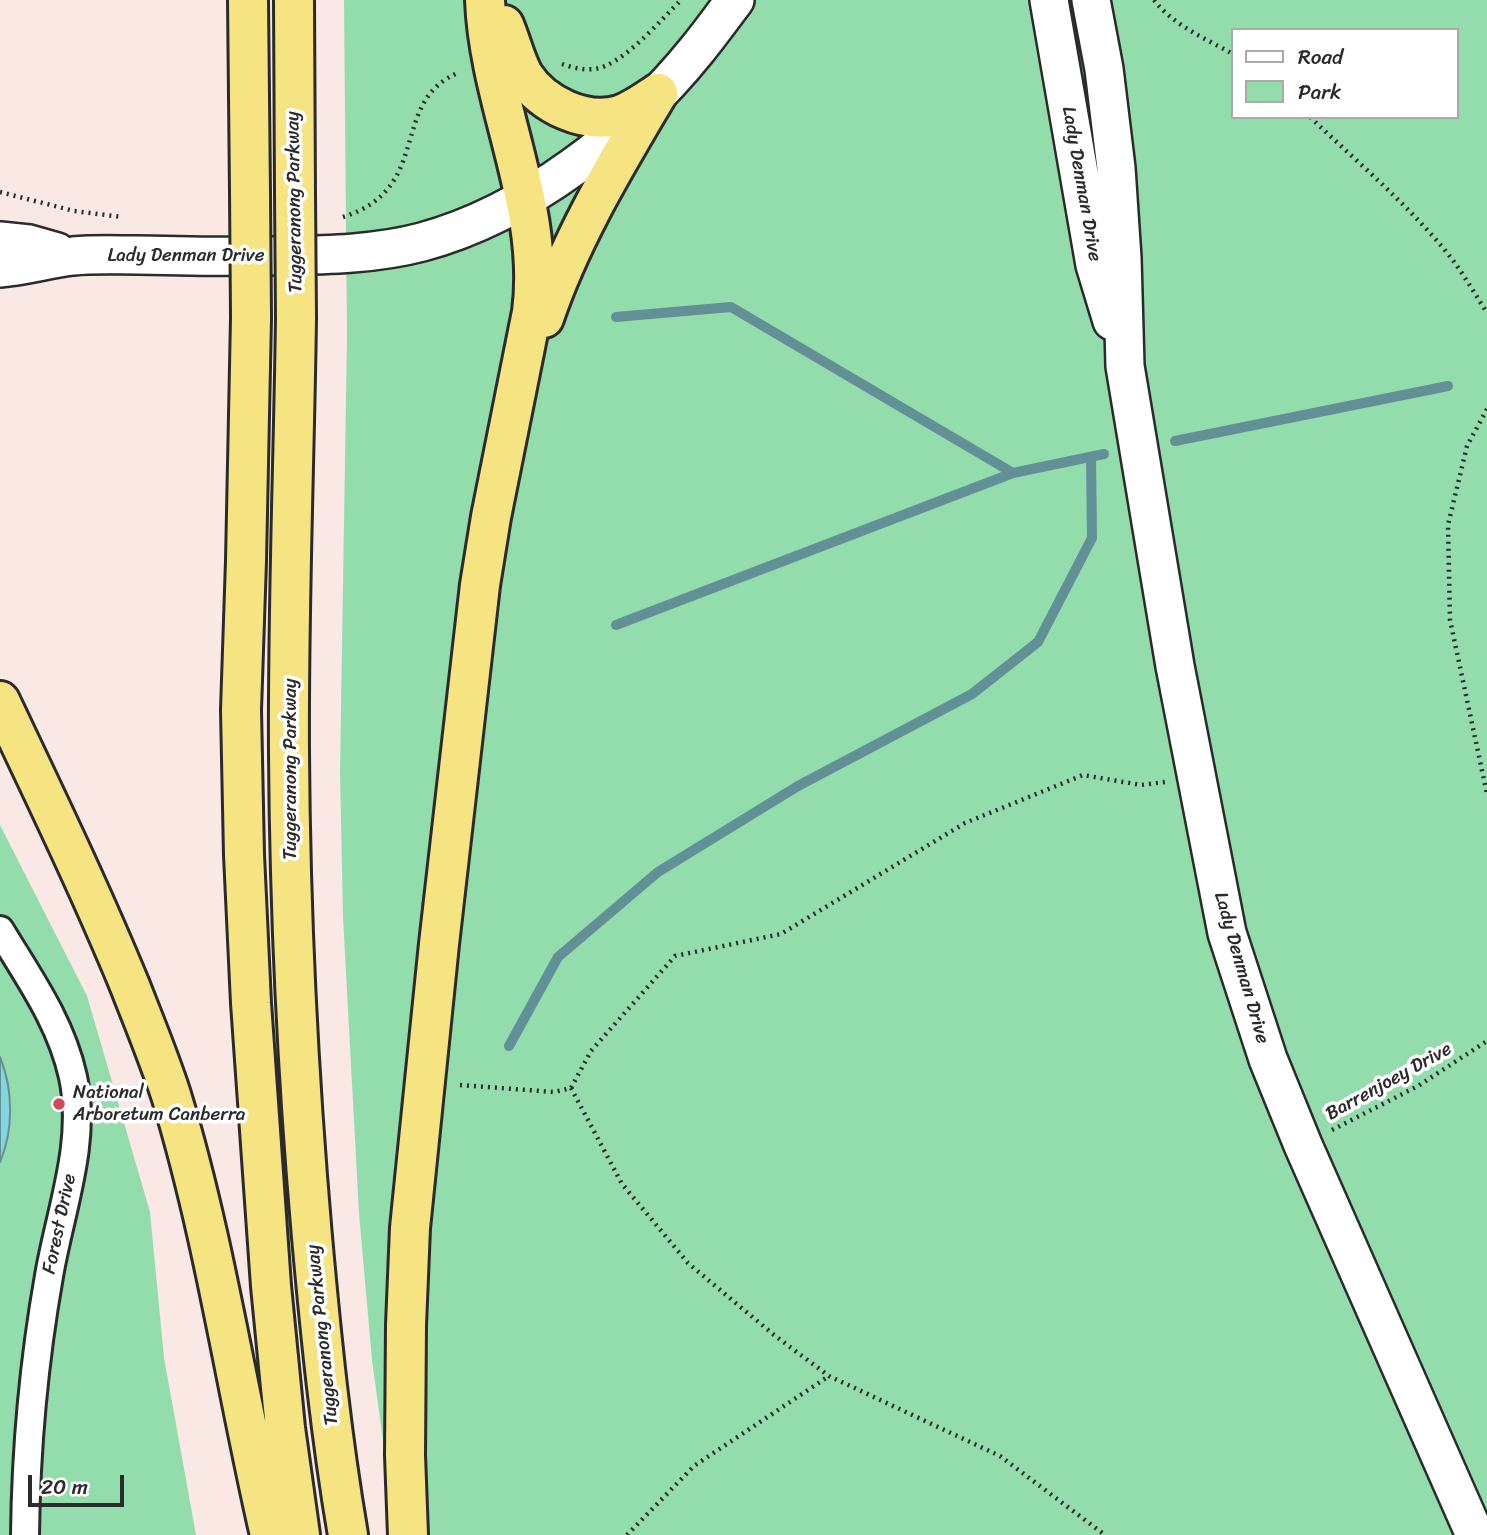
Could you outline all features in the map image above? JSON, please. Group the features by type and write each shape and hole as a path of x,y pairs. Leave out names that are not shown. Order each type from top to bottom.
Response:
{"highway":[{"path":"248,0 251,318 240,710 245,869 251,1003 271,1286 285,1428 300,1535"},
{"name":"Tuggeranong Parkway","path":"293,0 296,318 289,753 292,912 307,1167 320,1328 348,1535"},
{"path":"485,0 503,56 523,74 541,96 562,108 587,116 618,115 639,106 658,93"},
{"path":"408,1535 405,1455 406,1325 410,1228 424,1083 480,584 532,312 535,279 494,0"},
{"path":"513,408 557,279 604,184 658,93"},
{"path":"0,701 97,905 170,1092 210,1241 247,1437 270,1535"}],"street":[{"name":"Lady Denman Drive","path":"696,52 735,0"},
{"name":"Lady Denman Drive","path":"0,268 73,256 267,256 371,251 420,243 443,236 494,215 576,164 625,125 730,21 759,0"},
{"name":"Lady Denman Drive","path":"1049,0 1095,265 1125,366 1196,778 1227,933 1268,1059 1303,1145 1475,1535"},
{"name":"Lady Denman Drive","path":"1091,0 1104,69 1116,168 1125,366"},
{"name":"Lady Denman Drive","path":"0,240 29,244 73,256"},
{"name":"Forest Drive","path":"0,930 49,1010 65,1044 78,1110 73,1161 49,1276 33,1391 26,1476 25,1535"}],"path":[{"path":"335,220 373,204 393,183 401,170 421,104 434,87 454,74 503,56 538,55 581,69 607,66 653,29 681,0"},
{"path":"1154,0 1171,17 1191,31 1232,53"},
{"path":"1312,119 1440,243 1487,313"},
{"path":"0,192 74,211 131,218"},
{"path":"1487,410 1467,446 1448,525 1450,620 1487,794"},
{"path":"424,1083 554,1092 571,1088 590,1052 675,956 781,934 965,823 1083,775 1141,785 1196,778"},
{"name":"Barrenjoey Drive","path":"1303,1145 1418,1086 1487,1041"},
{"path":"571,1088 622,1184 688,1263 774,1335 829,1376 1000,1456 1105,1535"},
{"path":"627,1535 694,1465 829,1376"}],"green space":[{"path":"344,0 1487,0 1487,1535 396,1535 372,1360 359,1213 343,917 340,771 347,337"},
{"name":"National Arboretum Canberra","path":"0,825 87,996 150,1212 164,1358 196,1535 0,1535"}],"water":[{"path":"0,1057 7,1082 10,1123 0,1162"}],"waterway":[{"path":"616,317 731,307 1013,473 1104,454"},
{"path":"1175,441 1448,386"},
{"path":"509,1046 558,957 658,872 798,786 972,694 1038,642 1092,538 1091,457"},
{"path":"616,625 1013,473"}],"place":[{"name":"National Arboretum Canberra","path":"59,1104"}]}
